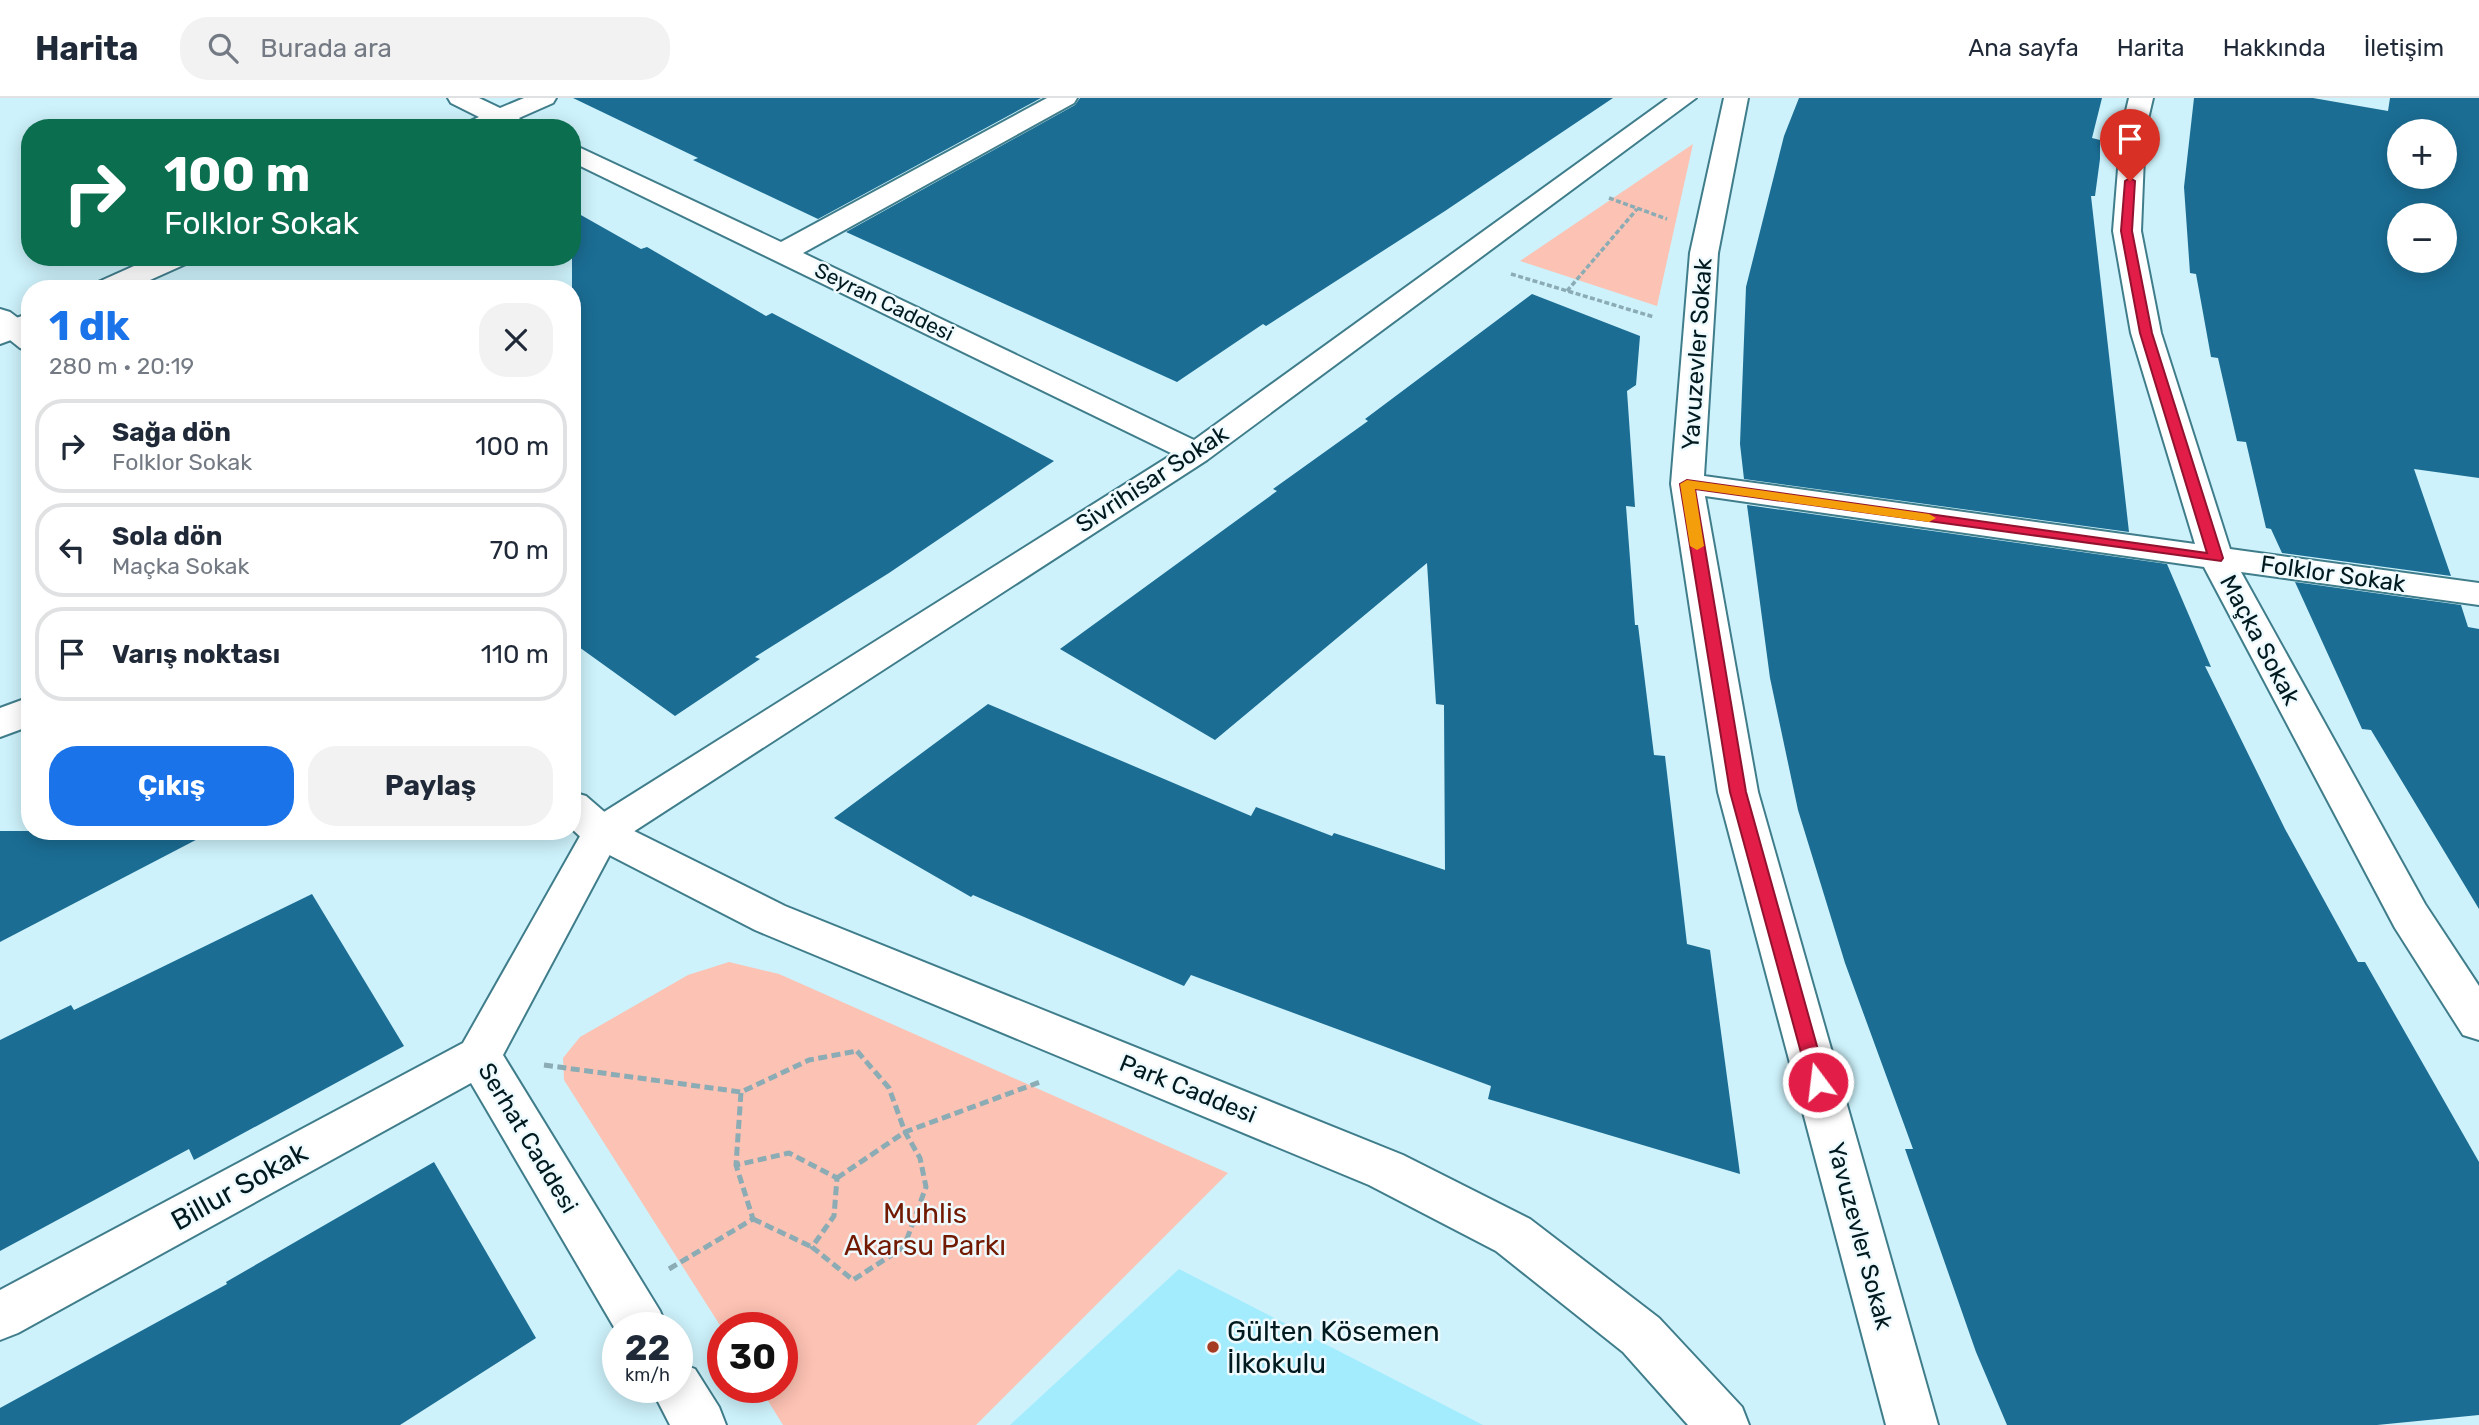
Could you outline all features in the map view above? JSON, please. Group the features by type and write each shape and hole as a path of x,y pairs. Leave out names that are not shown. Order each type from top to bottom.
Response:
{"street":[{"path":"460,98 502,119"},
{"path":"515,119 544,98"},
{"path":"782,253 1065,98"},
{"name":"Sivrihisar Sokak","path":"587,819 1196,453 1684,98"},
{"name":"Yavuzevler Sokak","path":"1736,98 1704,253 1687,484 1738,792 1912,1425"},
{"name":"Maçka Sokak","path":"2141,98 2133,132 2127,231 2146,333 2216,558 2410,916 2479,1022"},
{"name":"Seyran Caddesi","path":"581,156 1196,453"},
{"path":"126,280 158,266"},
{"name":"Folklor Sokak","path":"1687,484 2479,594"},
{"path":"0,724 21,714"},
{"name":"Park Caddesi","path":"587,819 770,918 1386,1170 1513,1235 1641,1335 1723,1425"},
{"name":"Serhat Caddesi","path":"577,840 479,1056 632,1312"},
{"name":"Billur Sokak","path":"0,1316 479,1056"},
{"path":"687,1403 700,1425"}],"path":[{"path":"1569,184 1709,233"},
{"path":"1567,291 1637,208"},
{"path":"1463,260 1698,330"},
{"path":"479,1056 741,1092 809,1060 857,1051 889,1088 905,1132 920,1158 926,1187 904,1247 853,1280 812,1247 753,1219 736,1165 741,1092"},
{"path":"836,1178 905,1132 1108,1057"},
{"path":"736,1165 789,1153 836,1178"},
{"path":"812,1247 834,1216 836,1178"},
{"path":"632,1312 753,1219"}],"shaded area":[{"name":"Gülten Kösemen İlkokulu","path":"1179,1269 1483,1425 1010,1425"}],"green space":[{"path":"1693,144 1657,306 1520,261"},
{"name":"Muhlis Akarsu Parkı","path":"729,962 779,974 1228,1173 976,1425 783,1425 769,1403 798,1403 798,1312 712,1312 564,1080 563,1058 580,1037 688,975"}],"building":[{"path":"573,98 1041,98 818,219 693,160 698,158"},
{"path":"1080,98 1613,98 1445,211 1266,326 1263,324 1177,382 846,232 1075,105"},
{"path":"1799,98 2102,98 2092,138 2100,140 2100,159 2095,196 2091,196 2129,532 1744,479 1740,444 1746,287 1784,136"},
{"path":"2194,98 2313,98 2388,111 2390,98 2479,98 2479,478 2414,469 2451,576 2282,553 2271,529 2266,528 2246,442 2237,441 2218,358 2211,357 2196,274 2190,273 2184,187"},
{"path":"581,215 641,249 647,247 766,316 772,313 1054,461 889,573 755,657 760,659 675,716 581,648 581,280 572,280 572,266 581,266"},
{"path":"1532,294 1640,336 1636,385 1627,391 1635,507 1626,506 1635,625 1638,625 1654,755 1665,756 1687,944 1710,950 1740,1174 1488,1099 1491,1086 1191,975 1184,986 973,895 971,897 834,818 988,704 1251,816 1256,807 1332,836 1334,833 1445,870 1444,705 1436,704 1427,563 1215,740 1060,649 1277,491 1273,489 1368,421 1365,419"},
{"path":"1747,505 2167,564 2211,667 2205,666 2285,829 2358,962 2365,962 2479,1162 2479,1415 2377,1425 2007,1425 1976,1352 1905,1149 1913,1149 1845,963 1798,810 1770,678"},
{"path":"2295,582 2461,605 2468,627 2479,629 2479,909 2371,730 2362,729"},
{"path":"0,831 21,831 21,840 196,840 0,942"},
{"path":"312,894 404,1046 194,1160 189,1149 0,1251 0,1040 71,1005 74,1010"},
{"path":"434,1162 536,1338 400,1425 0,1425 0,1408 227,1284 226,1282"}],"slow traffic":[{"path":"1697,546 1687,484 1929,518"}],"place":[{"name":"Gülten Kösemen İlkokulu","path":"1213,1347"}],"route":[{"path":"1818,1082 1738,792 1687,484 2216,558 2146,333 2127,231 2130,181"}]}
